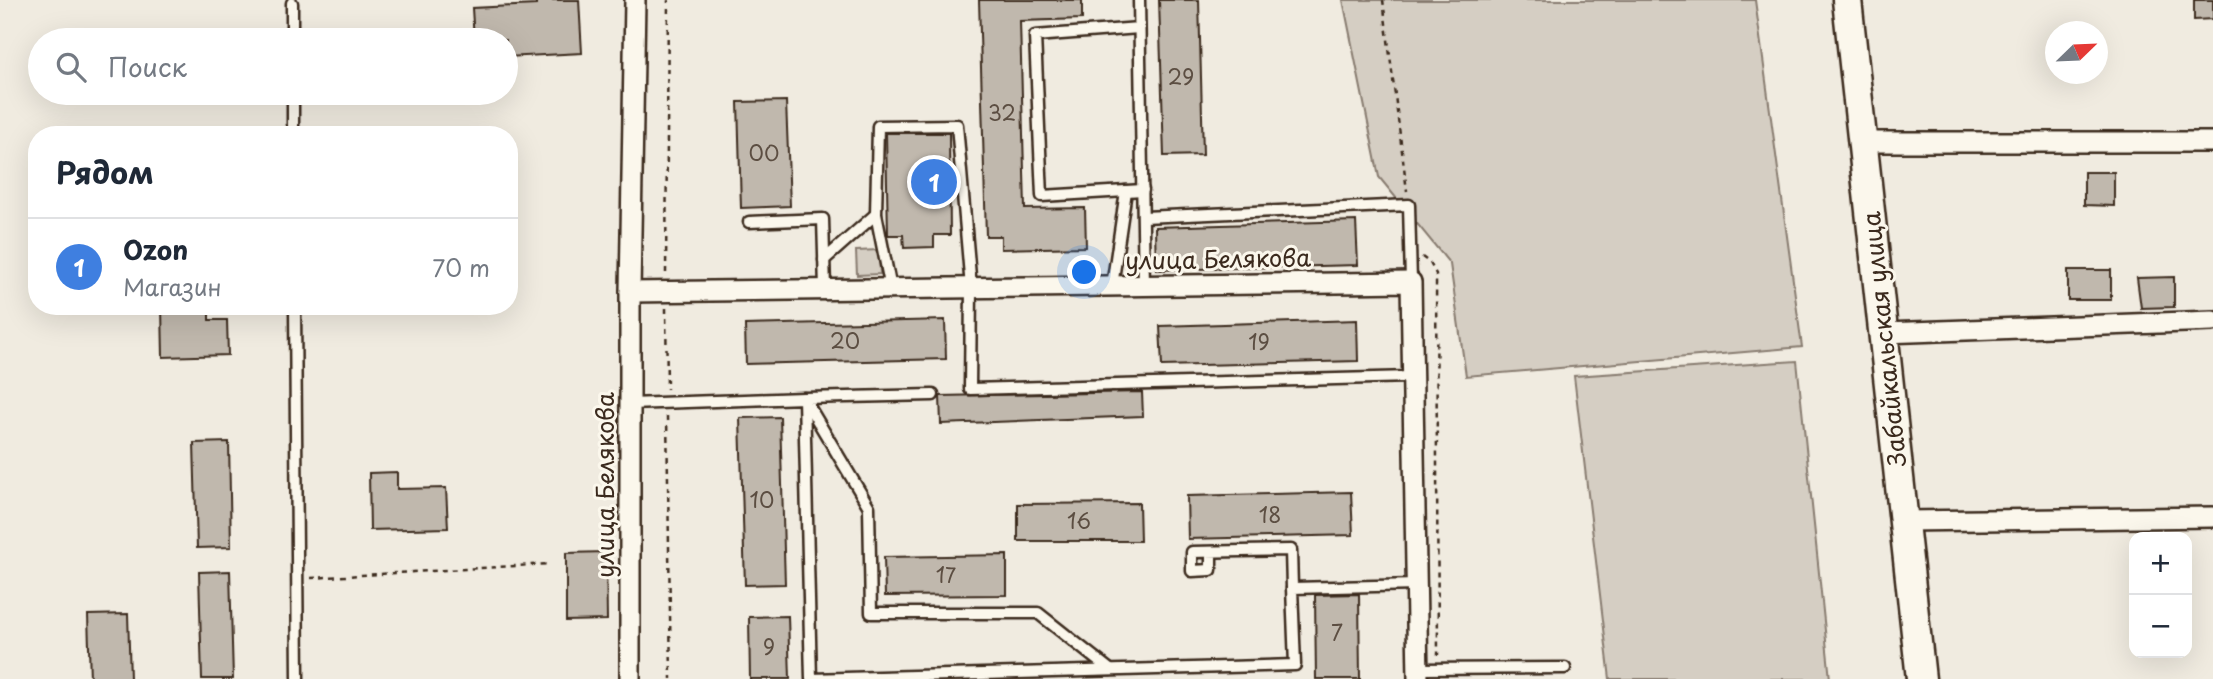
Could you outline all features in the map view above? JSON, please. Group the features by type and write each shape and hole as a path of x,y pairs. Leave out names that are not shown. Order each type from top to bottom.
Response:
{"street":[{"name":"улица Белякова","path":"630,679 630,292 635,0"},
{"name":"Забайкальская улица","path":"1847,0 1921,679"},
{"path":"1863,142 2213,142"},
{"name":"улица Белякова","path":"630,292 1411,282"},
{"path":"1411,282 1418,674"},
{"path":"1884,333 2213,321"},
{"path":"1905,520 2213,517"}],"lane":[{"path":"1139,0 1144,286"},
{"path":"292,3 292,28"},
{"path":"1139,28 1035,36 1042,195 1143,190"},
{"path":"293,105 293,126"},
{"path":"891,289 876,215 878,126 957,125 971,288 970,389 1412,377"},
{"path":"1112,286 1126,191"},
{"path":"1144,216 1409,205 1411,282"},
{"path":"824,260 876,215"},
{"path":"749,222 823,219 825,289"},
{"path":"295,315 298,679"},
{"path":"630,404 933,395"},
{"path":"804,398 811,679 1295,665 1291,550 1211,552"},
{"path":"804,398 869,507 871,613 1038,612 1110,670"},
{"path":"1292,589 1417,585"},
{"path":"1418,674 1438,668 1565,668"}],"path":[{"path":"667,398 668,0"},
{"path":"1383,0 1409,205"},
{"path":"1410,247 1430,264 1436,275 1438,668"},
{"path":"667,411 671,679"},
{"path":"297,579 549,564"}],"shaded area":[{"path":"1343,0 1755,0 1802,347 1466,376 1450,264 1379,177"},
{"path":"879,250 880,274 857,275 856,251"},
{"path":"1797,361 1830,679 1610,679 1574,376"}],"building":[{"path":"536,0 579,0 582,53 518,56 518,28 473,28 472,8 536,5"},
{"path":"979,0 1082,0 1082,19 1020,21 1025,209 1085,208 1086,247 1001,249 1001,236 986,236"},
{"path":"1159,0 1199,0 1203,155 1164,156"},
{"path":"2194,0 2213,0 2213,19 2194,20"},
{"path":"786,101 790,206 741,208 738,102"},
{"path":"886,133 949,133 950,235 934,235 934,247 904,248 903,235 888,235"},
{"path":"2084,172 2114,172 2114,206 2084,205"},
{"path":"1356,221 1358,265 1156,270 1155,227"},
{"path":"2068,270 2111,270 2111,300 2068,300"},
{"path":"2174,277 2174,307 2141,308 2137,278"},
{"path":"162,315 209,315 209,320 227,320 228,355 163,357"},
{"path":"945,320 946,359 746,364 745,325"},
{"path":"1357,320 1358,361 1162,366 1160,326"},
{"path":"1142,392 1143,416 941,424 940,396"},
{"path":"780,417 785,584 745,585 740,418"},
{"path":"229,442 231,547 197,548 194,443"},
{"path":"397,472 397,489 446,488 448,528 370,530 369,473"},
{"path":"1351,492 1353,535 1188,539 1187,496"},
{"path":"1139,503 1140,541 1018,541 1018,504"},
{"path":"606,552 607,620 566,621 566,553"},
{"path":"1007,555 1007,595 885,596 884,557"},
{"path":"230,571 233,679 202,679 199,572"},
{"path":"1359,594 1360,679 1316,679 1315,595"},
{"path":"128,614 130,679 90,679 88,615"},
{"path":"788,616 790,679 750,679 749,617"}],"place":[{"name":"Ozon","path":"934,182"}]}
